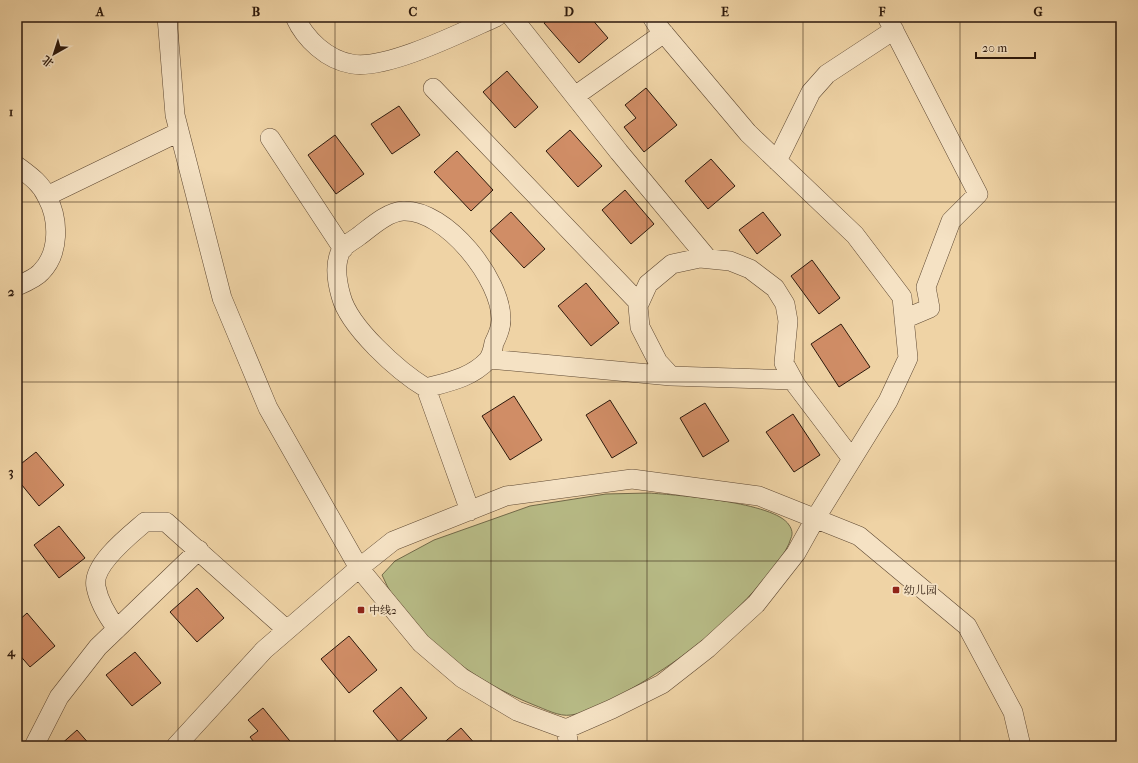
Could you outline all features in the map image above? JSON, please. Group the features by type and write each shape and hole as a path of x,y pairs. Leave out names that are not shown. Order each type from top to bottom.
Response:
{"street":[{"path":"167,17 175,115 222,298 268,408 359,568 421,643 462,678 517,711 567,737 612,709 662,684 708,648 756,604 796,553 815,518 888,401 908,358 902,297 855,235 748,133 652,17"},
{"path":"295,17 301,30 317,47 334,59 352,64 376,62 414,52 496,17"},
{"path":"512,17 708,259"},
{"path":"777,161 811,92 827,74 890,24 978,194 951,221 926,287 930,308 904,319"},
{"path":"575,96 664,33"},
{"path":"433,88 639,303"},
{"path":"47,196 180,132"},
{"path":"270,138 342,249"},
{"path":"17,166 33,178 47,196 55,220 56,238 50,259 41,273 17,286"},
{"path":"426,388 452,382 475,371 489,359 502,321 498,299 488,276 474,256 445,228 422,215 403,211 386,217 342,249 338,262 337,281 343,303 363,333 382,354 408,377 426,388 470,510"},
{"path":"671,376 658,362 640,327 638,306 648,284 672,264 700,258 730,261 750,269 775,288 785,304 788,321 784,363 793,380 852,459"},
{"path":"489,359 671,376 793,380"},
{"path":"176,746 264,650 359,568 393,541 506,496 632,479 759,496 858,536 967,626 1013,712 1021,746"},
{"path":"117,629 108,617 96,586 98,572 116,547 145,522 166,522 287,630"},
{"path":"34,746 60,697 98,647 199,550"}],"green space":[{"path":"649,493 701,498 746,505 780,517 791,528 792,536 785,551 762,582 731,615 701,642 665,668 632,689 583,712 571,715 562,715 552,712 512,695 467,669 446,654 408,617 393,597 382,575 395,561 434,540 530,506 606,494"}],"building":[{"path":"552,17 590,17 608,38 579,63 544,23"},
{"path":"507,71 538,107 515,128 483,92"},
{"path":"646,88 677,125 644,152 624,127 636,118 625,105"},
{"path":"399,106 420,135 392,154 371,124"},
{"path":"570,130 602,166 578,187 546,151"},
{"path":"335,135 364,174 336,194 308,155"},
{"path":"457,151 493,190 471,211 434,172"},
{"path":"711,159 735,186 708,209 685,181"},
{"path":"625,190 654,224 631,244 602,210"},
{"path":"511,212 545,249 524,268 490,231"},
{"path":"763,212 781,235 757,254 739,230"},
{"path":"812,260 840,298 819,314 791,276"},
{"path":"586,283 619,323 591,346 558,306"},
{"path":"841,324 870,367 839,387 811,344"},
{"path":"514,396 542,440 510,460 482,416"},
{"path":"610,400 637,443 612,458 586,415"},
{"path":"705,403 729,441 703,457 680,418"},
{"path":"793,414 820,455 794,472 766,432"},
{"path":"36,452 64,485 39,506 17,479 17,467"},
{"path":"59,526 85,558 59,578 34,545"},
{"path":"197,588 224,618 197,642 170,612"},
{"path":"27,613 55,646 30,667 17,652 17,622"},
{"path":"349,636 377,670 349,693 321,659"},
{"path":"135,652 161,683 132,706 106,675"},
{"path":"401,687 427,718 399,742 373,711"},
{"path":"263,708 294,746 257,746 250,737 258,731 248,720"},
{"path":"17,710 21,714 17,718"},
{"path":"461,728 477,746 440,746"},
{"path":"77,730 91,746 59,746"}],"place":[{"name":"幼儿园","path":"896,590"},
{"name":"中线2","path":"361,610"}]}
